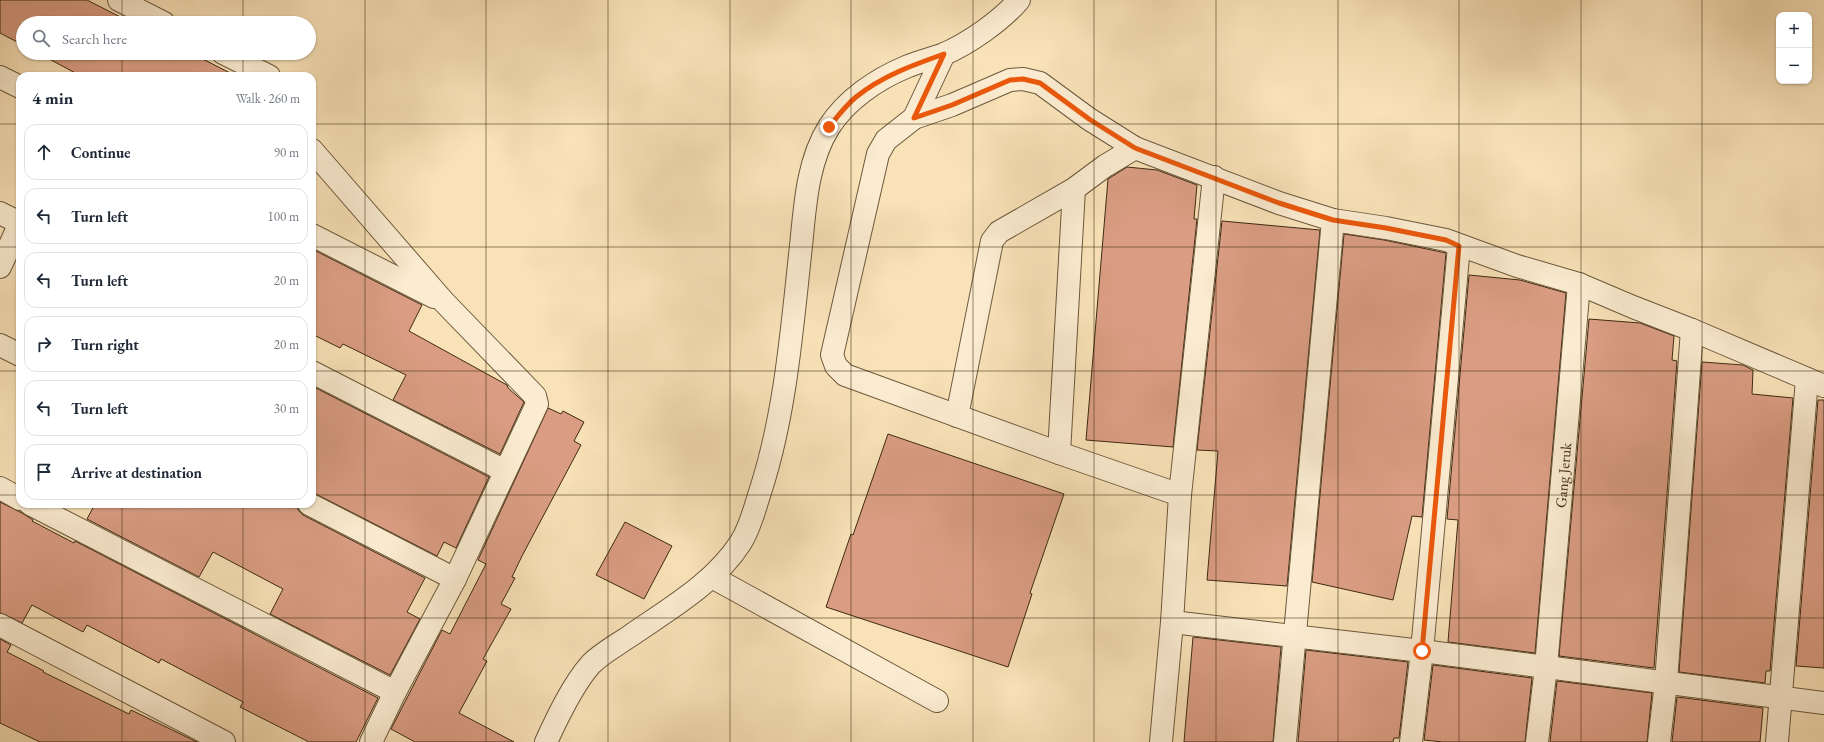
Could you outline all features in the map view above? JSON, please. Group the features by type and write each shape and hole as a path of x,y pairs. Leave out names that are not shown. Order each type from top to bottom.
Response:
{"street":[{"path":"119,0 150,16"},
{"path":"546,742 558,717 592,664 712,577 728,561 742,541 750,523 768,469 787,368 807,195 813,162 829,127 855,98 905,68 944,54 988,27 1012,8 1019,0"},
{"path":"914,118 944,54"},
{"path":"237,60 261,72"},
{"path":"0,77 16,85"},
{"path":"1180,495 846,376 836,366 832,355 878,154 886,140 914,118 952,105 1010,80 1023,79 1040,83 1089,119 1135,148 1279,203 1333,220 1386,228 1446,240 1517,266 1579,284 1816,382 1777,742"},
{"path":"957,416 992,241 999,232 1074,189 1105,166 1135,148"},
{"path":"316,155 444,302 535,396 537,404 455,579 395,692 371,742"},
{"path":"1161,742 1172,622 1180,495 1214,177"},
{"path":"1059,453 1074,189"},
{"path":"0,213 16,221"},
{"path":"1285,742 1333,220"},
{"path":"0,267 16,232"},
{"path":"316,237 444,302"},
{"path":"1412,742 1422,651 1459,246"},
{"name":"Gang Jeruk","path":"1537,742 1546,667 1579,284"},
{"path":"1659,742 1666,682 1692,330"},
{"path":"0,345 16,353"},
{"path":"316,374 505,471"},
{"path":"0,488 16,497"},
{"path":"38,508 395,692"},
{"path":"316,508 455,579"},
{"path":"712,577 937,701"},
{"path":"1172,622 1422,651 1824,703"},
{"path":"0,625 224,742"}],"building":[{"path":"0,0 87,0 118,16 16,16 16,41 0,33"},
{"path":"51,60 205,60 228,72 74,72"},
{"path":"1127,167 1157,170 1197,185 1194,219 1197,219 1173,447 1086,440 1108,179"},
{"path":"1222,221 1320,230 1287,586 1207,580 1218,451 1197,450"},
{"path":"1344,234 1384,240 1446,253 1422,517 1412,516 1393,600 1312,582"},
{"path":"316,251 422,305 409,331 507,385 508,388 524,402 500,454 393,400 406,375 343,344 340,348 316,336"},
{"path":"1469,275 1520,280 1566,293 1535,653 1448,642 1458,520 1447,519"},
{"path":"1589,319 1640,323 1674,336 1672,360 1677,361 1654,668 1559,656"},
{"path":"1702,362 1743,365 1753,370 1752,394 1793,398 1770,671 1766,671 1765,683 1679,672"},
{"path":"316,388 489,477 456,548 444,542 437,556 316,494"},
{"path":"1818,400 1824,400 1824,668 1796,666"},
{"path":"548,408 561,414 563,411 584,422 574,441 581,445 512,577 515,578 501,604 511,609 483,659 487,661 459,713 514,742 415,742 391,729 442,630 450,634 486,564 478,560"},
{"path":"888,434 1064,494 1030,593 1032,594 1008,667 826,607"},
{"path":"0,502 74,543 75,541 378,698 356,742 309,742 240,707 243,702 161,659 159,663 87,625 83,632 32,605 22,623 0,613"},
{"path":"93,508 298,508 303,515 425,578 407,612 420,619 390,675 270,614 283,589 213,552 199,577 87,519"},
{"path":"625,522 672,546 644,599 596,575"},
{"path":"1193,637 1281,647 1273,742 1184,742"},
{"path":"0,639 11,645 7,652 44,671 43,672 129,714 131,710 197,742 40,742 0,723"},
{"path":"1306,650 1408,662 1399,738 1394,738 1393,742 1298,742"},
{"path":"1433,665 1532,678 1525,742 1443,742 1424,740"},
{"path":"1557,681 1652,693 1647,742 1550,742"},
{"path":"1677,697 1763,708 1760,742 1672,742"}],"route":[{"path":"829,127 855,98 875,84 905,68 944,54 914,118 952,105 1010,80 1023,79 1040,83 1089,119 1135,148 1279,203 1333,220 1386,228 1446,240 1459,246 1422,651"}]}
